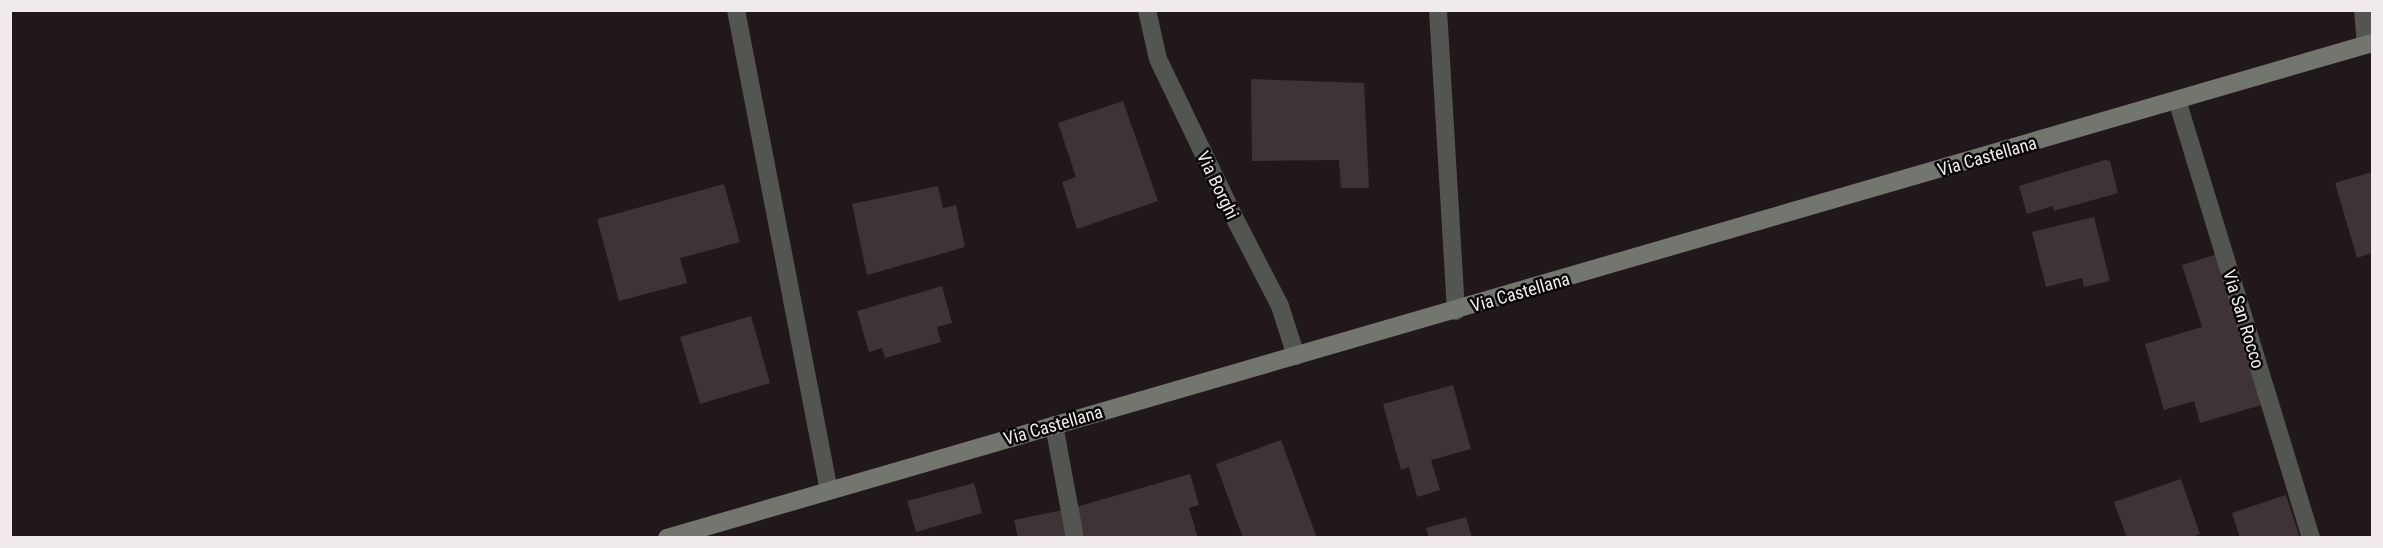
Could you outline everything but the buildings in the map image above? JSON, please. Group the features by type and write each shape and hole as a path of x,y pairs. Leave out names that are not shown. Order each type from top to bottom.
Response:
{"main road":[{"name":"Via Castellana","path":"667,537 2369,44"}],"street":[{"path":"736,10 829,491"},
{"name":"Via Borghi","path":"1147,10 1158,59 1280,306 1296,356"},
{"path":"1438,10 1456,310"},
{"path":"2363,10 2369,44"},
{"name":"Via San Rocco","path":"2177,100 2311,537"},
{"path":"1054,424 1075,537"}]}
